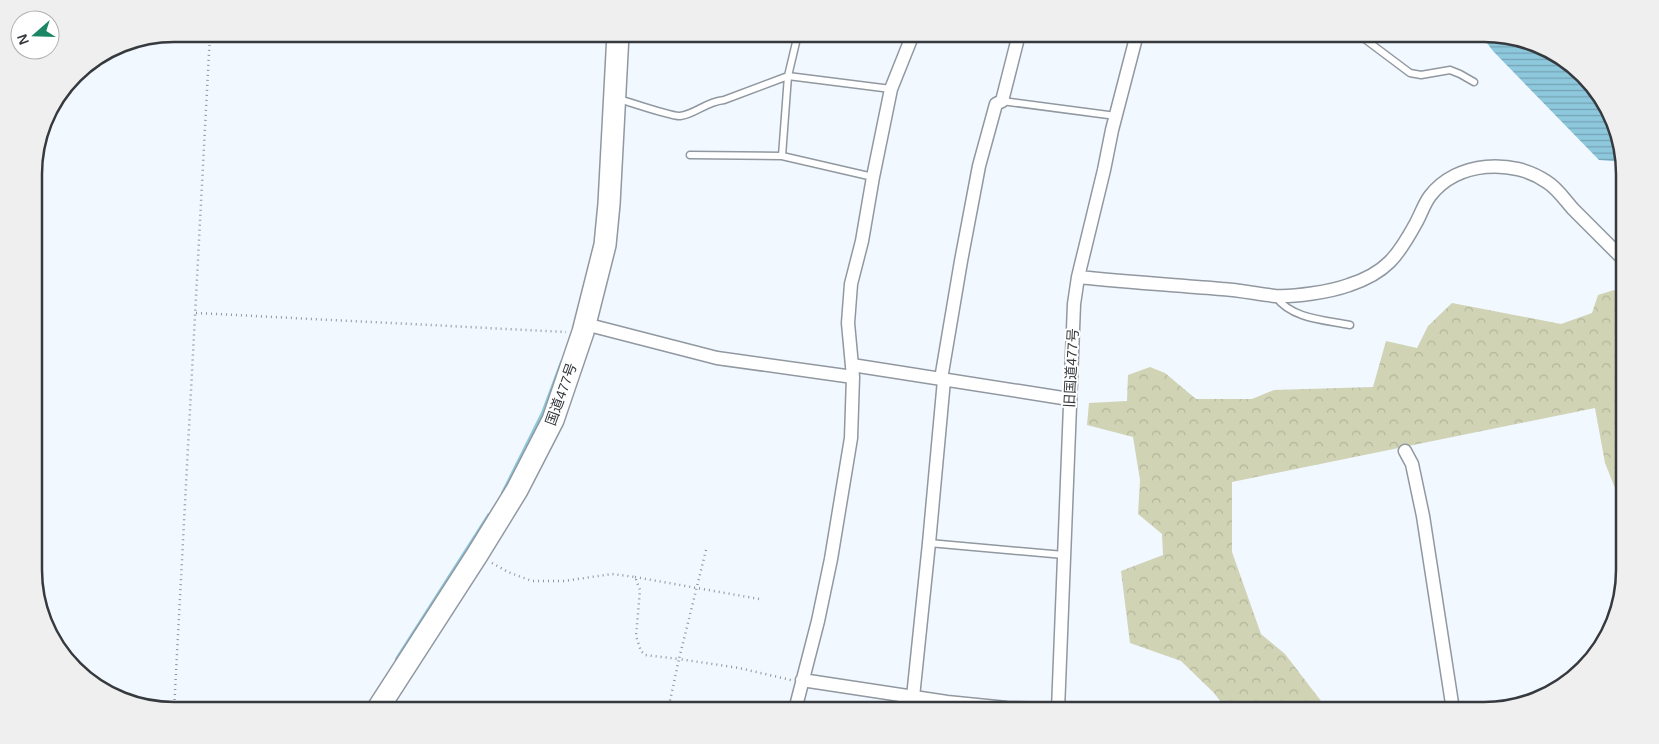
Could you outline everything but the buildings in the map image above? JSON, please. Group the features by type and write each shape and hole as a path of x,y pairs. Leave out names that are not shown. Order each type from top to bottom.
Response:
{"highway":[{"name":"国道477号","path":"382,702 518,490 552,420 584,328 604,245 609,204 617,43"}],"street":[{"path":"797,702 818,621 831,559 851,438 852,371 848,322 851,284 862,241 891,89 910,42"},
{"path":"912,697 929,543 942,380 960,261 979,166 996,104 1002,101 1017,42"},
{"name":"旧国道477号","path":"1058,701 1074,304 1078,277 1134,42"},
{"path":"1078,277 1231,290 1275,296 1291,296 1348,286 1388,266 1398,254 1427,202 1439,187 1466,171 1483,167 1521,169 1532,172 1548,182 1616,252"},
{"path":"584,328 717,358 942,380 1069,399"},
{"path":"1405,451 1412,464 1423,516 1452,701"},
{"path":"801,681 950,701"},
{"path":"904,701 904,698 912,697"}],"lane":[{"path":"1369,42 1410,73 1421,75 1450,70 1474,82"},
{"path":"782,156 788,76 796,43"},
{"path":"614,98 678,117 698,109 704,104 724,100 788,76 891,89"},
{"path":"1002,101 1116,116"},
{"path":"690,155 782,156 873,177"},
{"path":"1275,296 1282,305 1300,315 1350,325"},
{"path":"929,543 1064,555"}],"path":[{"path":"174,702 210,43"},
{"path":"196,313 584,328"},
{"path":"670,702 706,550"},
{"path":"477,556 508,572 532,581 564,581 612,574 759,599"},
{"path":"635,577 640,590 636,636 641,652 645,655 739,668 801,681"}],"green space":[{"path":"1614,290 1616,292 1616,490 1605,463 1595,408 1232,482 1232,552 1261,634 1285,654 1321,701 1220,701 1181,661 1130,643 1121,571 1163,555 1162,534 1138,514 1140,480 1133,437 1087,425 1089,403 1127,401 1128,375 1150,367 1165,373 1196,399 1252,399 1274,390 1373,387 1386,341 1417,348 1428,326 1452,303 1561,324 1592,313 1598,295"}],"water":[{"path":"1486,42 1527,49 1551,60 1578,81 1599,108 1612,140 1615,161 1599,160"}],"waterway":[{"path":"503,493 543,413 562,362"},
{"path":"397,659 489,515"}]}
